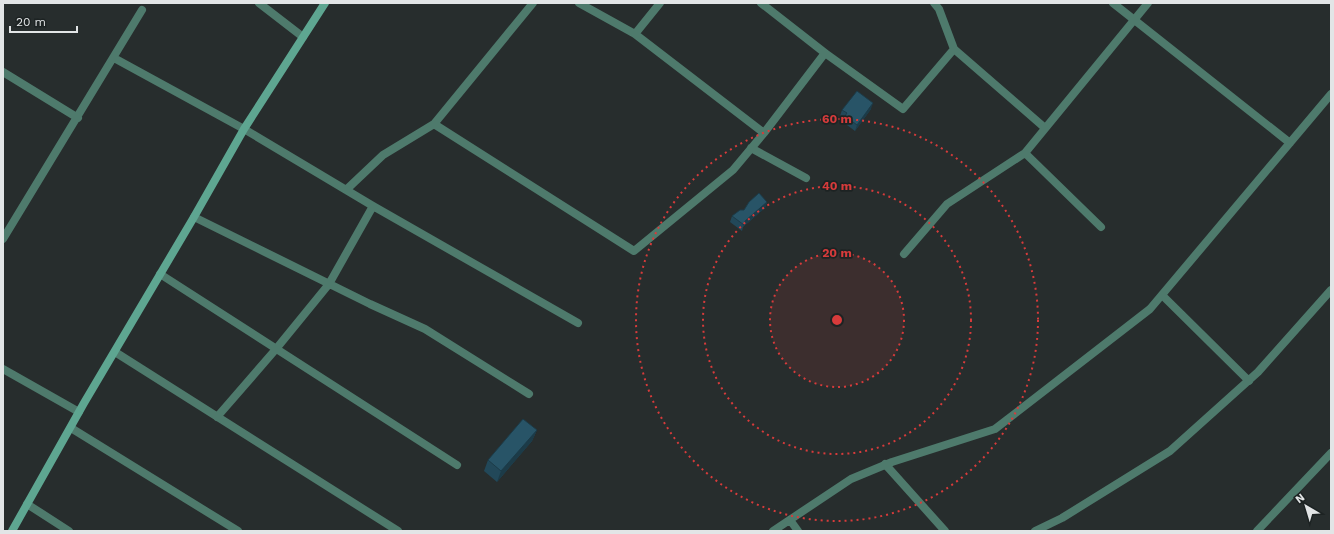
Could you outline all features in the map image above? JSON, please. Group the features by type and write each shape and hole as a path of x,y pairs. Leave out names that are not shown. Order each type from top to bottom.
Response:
{"street":[{"path":"259,3 303,38"},
{"path":"12,531 114,352 244,130 324,3"},
{"path":"346,190 383,155 434,124 533,3"},
{"path":"579,3 635,34 764,133"},
{"path":"635,34 660,3"},
{"path":"761,3 825,53 903,109 954,49"},
{"path":"934,3 938,9 954,49 1045,128"},
{"path":"1113,3 1290,143"},
{"path":"904,254 947,204 1025,153 1148,3"},
{"path":"3,239 78,118 142,10"},
{"path":"434,124 634,251 733,170 764,133 825,53"},
{"path":"114,58 244,130 373,206 578,323"},
{"path":"3,72 78,118"},
{"path":"773,531 851,479 885,464 995,429 1150,310 1331,94"},
{"path":"751,148 806,178"},
{"path":"1025,153 1101,227"},
{"path":"217,417 276,349 329,284 373,206"},
{"path":"194,217 370,304 426,329 529,394"},
{"path":"160,274 457,465"},
{"path":"1035,531 1062,518 1170,450 1249,381 1331,290"},
{"path":"1162,295 1249,381"},
{"path":"114,352 398,531"},
{"path":"3,370 80,412"},
{"path":"71,428 238,531"},
{"path":"1258,531 1330,456"},
{"path":"885,464 945,531"},
{"path":"27,504 69,531"},
{"path":"790,520 798,531"}],"building":[{"path":"857,91 873,103 857,125 845,116 847,113 842,110"},
{"path":"759,193 767,202 745,221 744,225 732,216 740,210 744,210 749,202"},
{"path":"523,419 537,430 501,471 488,460"}]}
